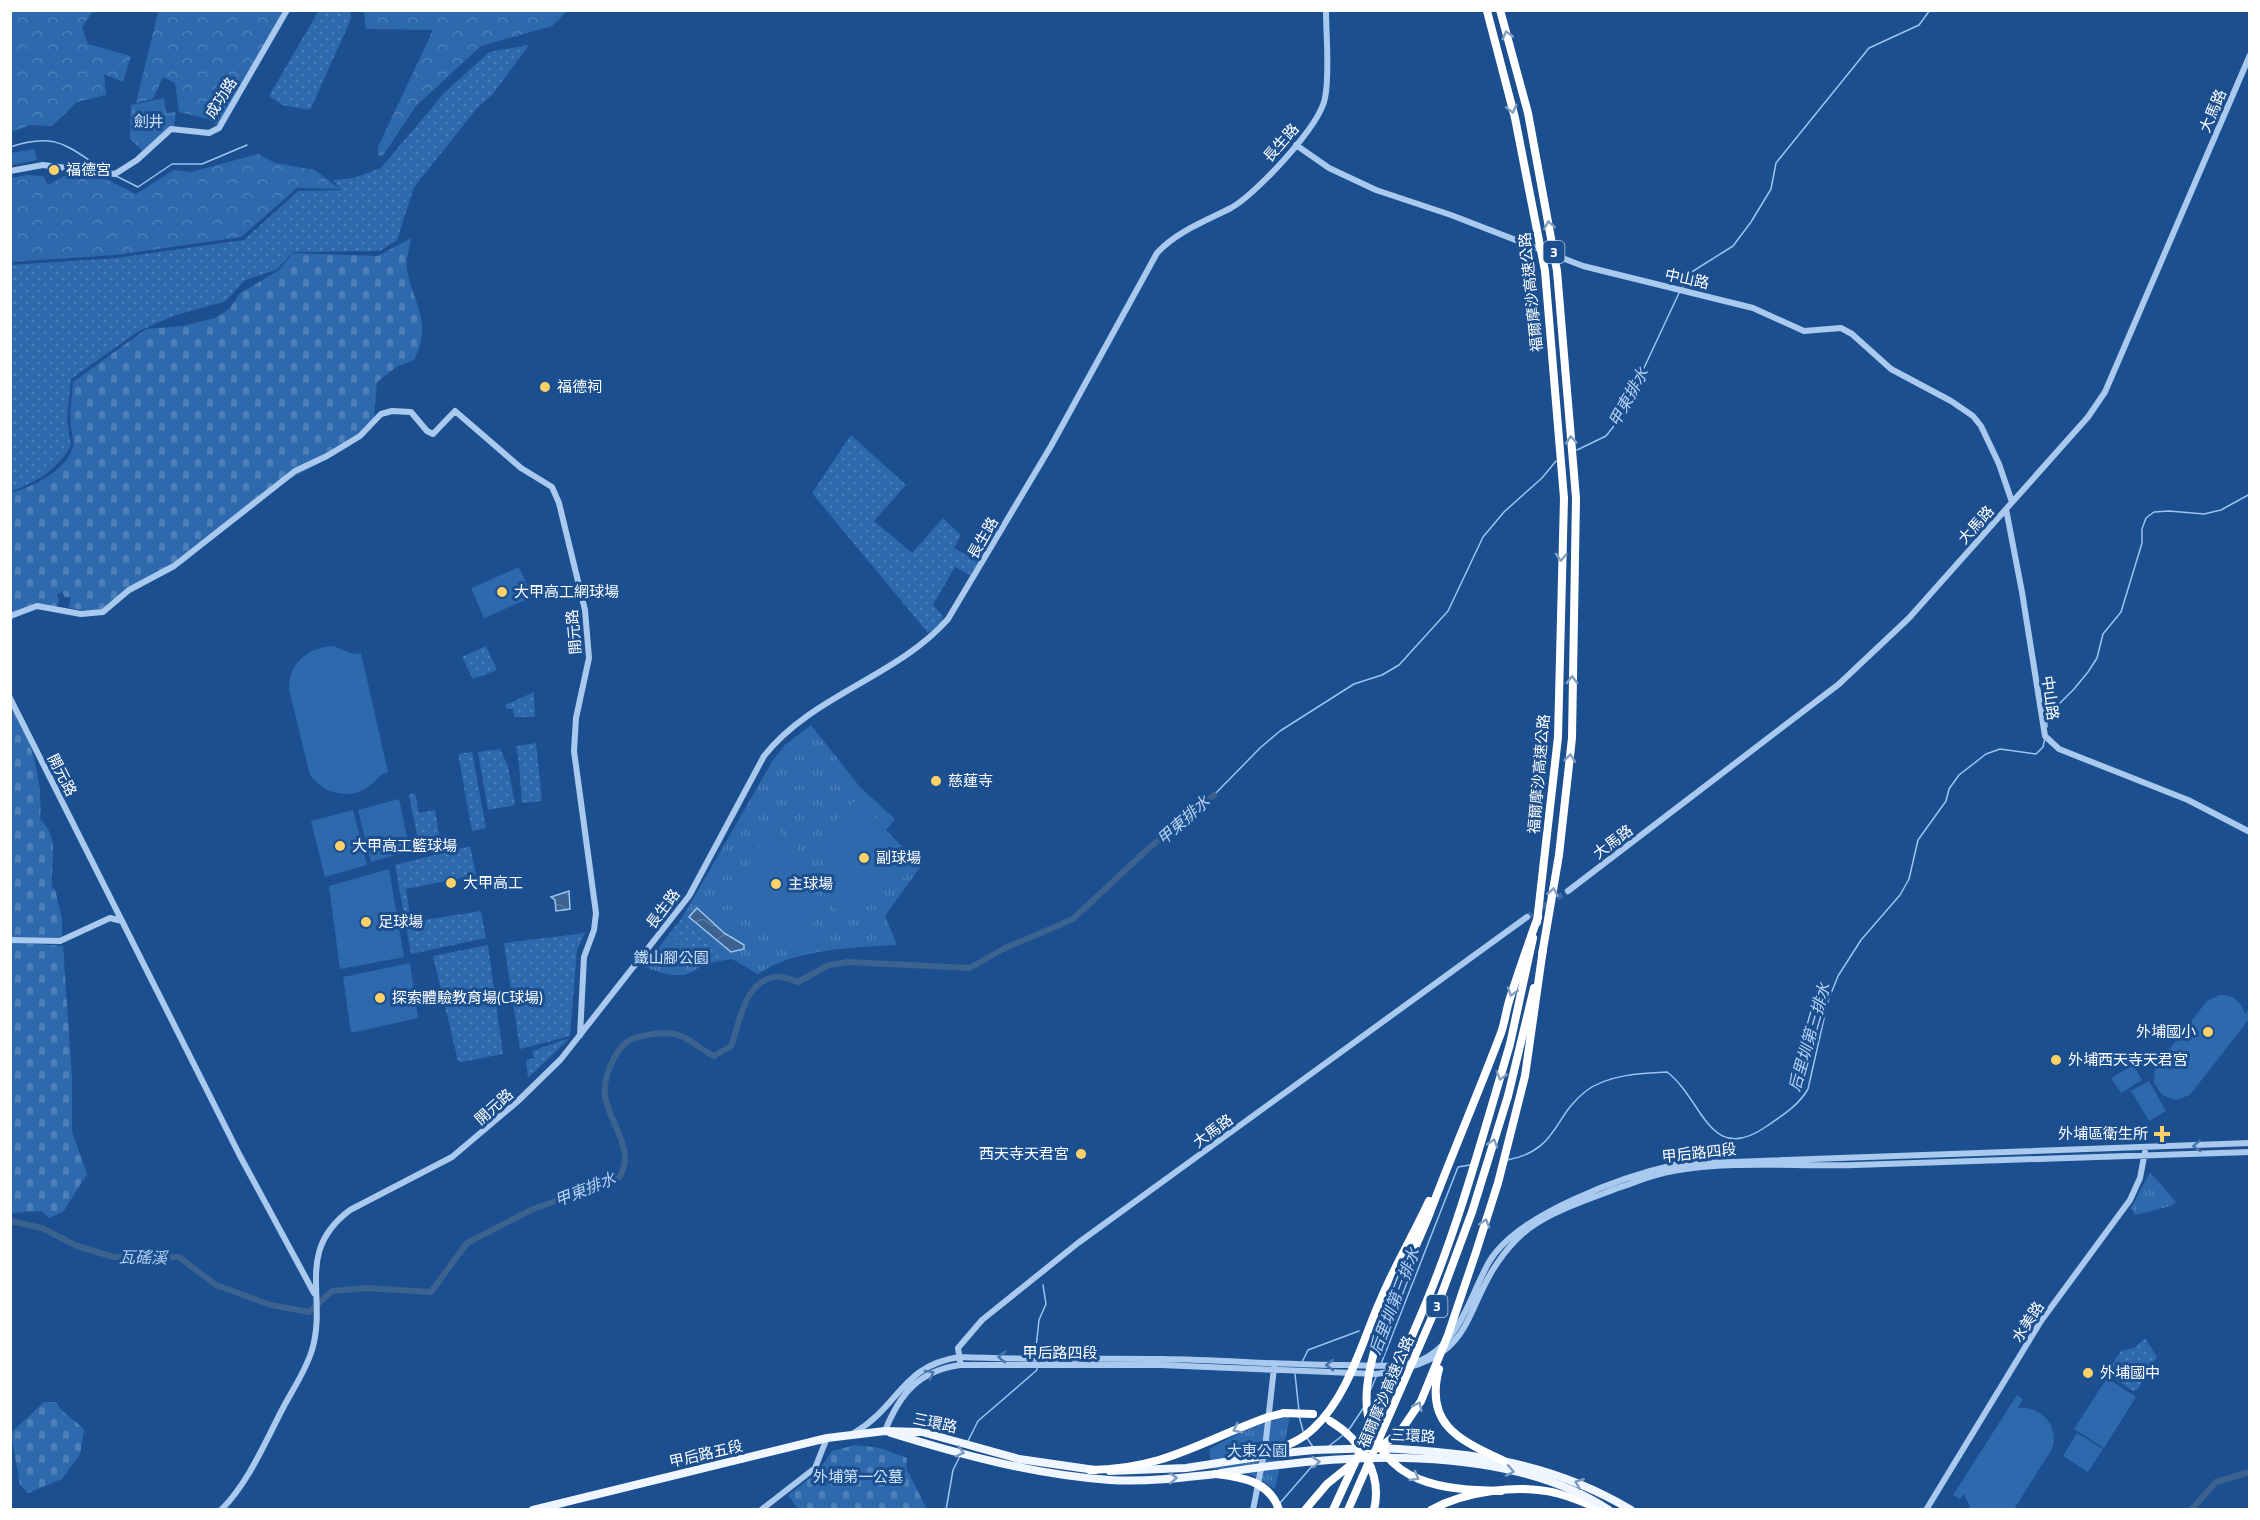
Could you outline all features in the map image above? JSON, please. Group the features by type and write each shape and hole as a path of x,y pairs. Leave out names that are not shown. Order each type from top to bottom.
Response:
{"highway":[{"name":"福爾摩沙高速公路","path":"1333,1509 1389,1391 1426,1301 1468,1188 1510,1044 1538,917 1554,776 1558,737 1559,620 1564,498 1545,271 1515,118 1487,10"},
{"name":"福爾摩沙高速公路","path":"1348,1509 1439,1301 1472,1212 1516,1065 1543,949 1559,855 1572,738 1576,498 1555,261 1528,113 1500,10"},
{"path":"1538,917 1502,1031 1451,1154 1374,1353 1365,1398 1369,1419 1380,1445 1408,1474 1435,1486 1556,1493 1600,1509"},
{"path":"1504,1461 1460,1440 1440,1417 1436,1403 1435,1384 1448,1335 1498,1183 1525,1076 1543,949"},
{"path":"1257,1457 1300,1439 1313,1429 1332,1407 1346,1381 1398,1260 1451,1154"},
{"path":"1378,1448 1400,1432 1412,1417 1448,1335"},
{"path":"1090,1470 1127,1468 1160,1461 1268,1416 1284,1413 1313,1414 1340,1427 1360,1444 1368,1459 1376,1492 1374,1509"},
{"path":"1305,1509 1327,1484 1361,1458"},
{"path":"1216,1474 1247,1478 1265,1489 1280,1509"},
{"path":"1431,1509 1450,1501 1501,1491"}],"main road":[{"name":"三環路","path":"885,1431 922,1432 1019,1459 1090,1470 1152,1471 1314,1450 1378,1448 1463,1453 1545,1469 1587,1486 1631,1509"},
{"name":"甲后路五段","path":"533,1509 827,1438 885,1431"},
{"name":"三環路","path":"904,1433 1015,1467 1068,1476 1113,1480 1216,1474 1257,1467 1361,1458 1453,1462 1527,1474 1551,1482 1608,1509"},
{"path":"1361,1458 1378,1448"}],"street":[{"name":"成功路","path":"10,171 43,165 112,174 136,160 171,129 209,133 219,128 287,10"},
{"name":"長生路","path":"580,1037 688,896 764,756 775,742 809,716 925,642 948,619 1051,446 1157,253 1168,241 1233,207 1258,187 1296,145 1320,112 1326,97 1326,10"},
{"name":"大馬路","path":"1568,891 1839,684 1909,618 2088,417 2105,392 2250,55"},
{"name":"中山路","path":"1296,145 1329,168 1376,190 1451,215 1583,266 1753,308 1804,331 1841,328 1852,334 1891,369 1951,401 1973,416 1981,426 1999,464 2012,502"},
{"name":"開元路","path":"10,616 37,606 81,614 103,612 129,590 174,566 277,483 360,436 381,414 392,411 411,412 433,434 455,411 521,468 552,487 580,582 589,658 576,718 574,751 596,913 594,930 584,957 580,1037 517,1102 452,1157 350,1210 336,1220 321,1243 314,1270 316,1319 308,1363 250,1471 221,1509"},
{"name":"中山路","path":"2006,509 2022,592 2044,736 2065,752 2188,800 2250,832"},
{"name":"開元路","path":"10,698 238,1154 315,1297"},
{"name":"大馬路","path":"960,1361 958,1348 982,1320 1078,1244 1527,917"},
{"path":"10,940 60,942 110,918 118,918 124,923"},
{"path":"2145,1152 2250,1143"},
{"path":"2145,1152 2250,1152"},
{"name":"甲后路四段","path":"854,1433 876,1419 914,1374 939,1360 1165,1359 1376,1374 1405,1370 1426,1363 1451,1348 1461,1334 1495,1267 1518,1238 1557,1214 1617,1189 1671,1171 1722,1166 1853,1165 2145,1152"},
{"name":"水美路","path":"1926,1509 2042,1321 2130,1200 2145,1152"},
{"path":"299,1267 314,1270"},
{"name":"甲后路四段","path":"885,1431 894,1410 913,1386 926,1374 960,1361"},
{"path":"1253,1509 1265,1448 1274,1368"},
{"path":"885,1431 888,1407"},
{"path":"761,1509 815,1468 827,1438"}],"green space":[{"path":"11,10 93,11 82,27 88,44 131,56 123,82 104,74 106,95 77,102 52,126 31,125 11,132"},
{"path":"319,10 350,11 351,19 310,110 282,105 269,96"},
{"path":"364,10 567,11 552,26 481,46 416,106 382,157 378,155 378,147 433,30 366,29"},
{"path":"155,11 286,11 220,127 208,119 179,112 175,83 163,77 153,99 136,103 158,12"},
{"path":"529,45 492,95 478,107 414,187 397,240 380,251 293,252 276,270 245,280 226,301 173,316 139,331 71,379 67,419 71,446 46,474 11,491 11,265 116,258 244,240 298,191 341,190 333,180 354,178 381,168 444,93 489,52"},
{"name":"劍井","path":"164,98 166,113 176,112 174,126 143,151 130,139 131,105"},
{"path":"34,149 37,160 11,165 11,153"},
{"path":"258,154 275,163 315,170 340,189 297,188 241,237 116,255 11,262 11,178 27,175 43,176 48,185 70,173 108,180 136,194 174,170 191,172"},
{"path":"411,238 407,266 422,325 419,347 414,360 398,366 377,382 374,418 338,453 275,487 182,564 168,573 132,588 108,608 88,611 69,608 71,597 65,597 62,592 57,594 59,602 56,607 38,606 11,620 11,493 29,487 47,477 56,471 69,456 73,447 70,417 73,382 146,329 183,326 215,318 229,309 240,293 278,271 293,253 378,256"},
{"path":"851,435 906,485 874,521 912,553 943,518 961,535 954,548 978,562 970,575 955,567 933,605 943,616 941,623 928,633 812,493"},
{"name":"大甲高工網球場","path":"519,567 532,597 484,618 471,588"},
{"path":"333,646 354,654 361,653 388,772 362,791 346,794 322,787 310,775 289,690 292,672 301,658 315,650"},
{"path":"486,646 497,670 473,679 462,657"},
{"path":"10,690 28,737 36,769 41,802 40,819 52,843 52,888 55,889 62,919 62,941 11,938"},
{"path":"534,692 535,717 514,717 513,709 507,709 505,705"},
{"path":"811,725 860,787 895,819 886,830 921,866 885,916 897,945 844,948 807,954 789,959 758,974 720,952 682,918 773,760 785,745"},
{"path":"536,743 542,801 522,803 516,746"},
{"path":"500,749 508,766 515,805 488,810 478,752"},
{"path":"472,752 486,828 472,831 458,754"},
{"path":"415,793 419,813 435,810 440,840 423,843 422,840 418,840 409,795"},
{"name":"副球場","path":"860,797 912,867 908,874 842,920 832,904 826,887 823,871 824,854 827,838 835,823"},
{"name":"大甲高工籃球場","path":"399,799 410,851 371,862 358,810"},
{"name":"大甲高工籃球場","path":"353,810 367,865 325,877 311,821"},
{"name":"主球場","path":"772,827 799,851 809,865 814,881 817,897 816,913 812,930 803,947 728,904 729,896"},
{"path":"470,846 476,875 406,889 411,922 481,911 486,938 411,954 395,865"},
{"name":"足球場","path":"389,869 404,957 340,969 329,886"},
{"path":"682,918 720,952 732,959 703,964 669,934"},
{"path":"585,933 577,950 570,1036 520,1049 504,943"},
{"name":"鐵山腳公園","path":"669,934 703,964 696,970 682,975 668,974 645,967"},
{"path":"11,942 63,946 72,1077 72,1131 87,1174 63,1212 49,1218 42,1211 11,1213"},
{"path":"488,945 503,1054 461,1062 458,1061 433,956"},
{"name":"探索體驗教育場(C球場)","path":"410,963 418,1018 351,1033 343,977"},
{"path":"2220,995 2236,1000 2245,1014 2249,1010 2249,1019 2190,1095 2176,1100 2162,1095 2154,1083 2155,1068 2207,1001"},
{"path":"570,1038 528,1078 526,1060 534,1058 532,1051"},
{"path":"2133,1065 2142,1080 2121,1093 2111,1078"},
{"path":"2149,1081 2166,1111 2149,1121 2131,1091"},
{"path":"2150,1172 2176,1202 2171,1206 2135,1215 2131,1208"},
{"path":"2145,1338 2157,1357 2137,1390 2133,1391 2107,1373 2121,1351 2134,1348"},
{"path":"2107,1378 2136,1397 2104,1448 2074,1429"},
{"path":"2017,1395 2023,1399 2018,1408 2034,1410 2047,1419 2051,1425 2054,1441 2052,1449 2014,1509 1971,1509 1964,1494 1960,1499 1953,1495"},
{"path":"44,1402 56,1402 84,1430 80,1454 62,1479 28,1493 20,1485 11,1433"},
{"name":"大東公園","path":"1290,1416 1275,1489 1252,1475 1212,1469 1209,1449 1252,1426"},
{"path":"2077,1433 2103,1449 2088,1472 2063,1456"},
{"name":"外埔第一公墓","path":"855,1445 880,1448 907,1458 906,1468 927,1509 798,1509 788,1495 818,1472 832,1451"}],"water":[{"path":"569,891 570,909 556,911 555,900 551,897"},
{"path":"697,908 724,933 744,945 744,949 731,952 689,917"}],"waterway":[{"name":"甲東排水","path":"1683,287 1690,273 1733,246 1771,189 1776,163 1869,48 1919,25 1930,10"},
{"path":"10,147 26,142 51,141 71,149 106,171"},
{"path":"116,176 138,187 172,164 202,164 247,145"},
{"name":"甲東排水","path":"1577,450 1606,436 1621,417 1680,291"},
{"name":"甲東排水","path":"1214,795 1280,731 1354,684 1382,675 1399,665 1448,611 1483,537 1504,512 1542,478 1556,461"},
{"name":"后里圳第三排水","path":"2047,727 2047,716 2088,672 2097,658 2103,634 2121,612 2142,543 2142,529 2146,518 2154,512 2204,514 2221,510 2250,494"},
{"name":"后里圳第三排水","path":"1507,1160 1524,1155 1546,1141 1567,1111 1586,1091 1604,1081 1625,1076 1667,1072 1709,1124 1719,1134 1732,1139 1748,1137 1790,1110 1808,1089 1828,1001 1838,976 1861,940 1900,895 1909,879 1918,840 1946,801 1949,789 1959,775 1986,754 2000,749 2036,754 2043,747 2045,738"},
{"name":"甲東排水","path":"10,1221 42,1228 77,1246 114,1257 179,1257 216,1285 271,1305 309,1312 332,1291 365,1288 431,1292 467,1243 533,1209 619,1178 624,1167 624,1147 607,1106 605,1088 614,1058 628,1041 650,1034 674,1034 684,1037 714,1056 731,1046 745,1004 756,986 765,980 778,977 798,982 829,965 848,962 970,968 1003,949 1073,919 1149,848 1214,795"},
{"name":"后里圳第三排水","path":"1381,1364 1458,1167 1470,1165"},
{"path":"1035,1357 1039,1320 1046,1304 1043,1285"},
{"path":"1302,1362 1308,1350 1359,1331"},
{"path":"968,1441 978,1421 1037,1368"},
{"path":"1295,1374 1299,1411"},
{"name":"后里圳第三排水","path":"1371,1389 1376,1377"},
{"name":"后里圳第三排水","path":"1348,1431 1364,1407"},
{"path":"1299,1416 1303,1431"},
{"name":"后里圳第三排水","path":"1329,1446 1342,1436"},
{"path":"1307,1438 1313,1447"},
{"path":"946,1510 953,1470 960,1456"},
{"name":"后里圳第三排水","path":"1280,1503 1313,1465"},
{"path":"2191,1510 2216,1482 2250,1472"}],"tunnel":[{"path":"1527,917 1568,891"}],"place":[{"name":"福德宮","path":"54,170"},
{"name":"福德祠","path":"545,387"},
{"name":"大甲高工網球場","path":"502,592"},
{"name":"慈蓮寺","path":"936,781"},
{"name":"大甲高工籃球場","path":"340,846"},
{"name":"副球場","path":"864,858"},
{"name":"大甲高工","path":"451,883"},
{"name":"主球場","path":"776,884"},
{"name":"足球場","path":"366,922"},
{"name":"探索體驗教育場(C球場)","path":"380,998"},
{"name":"外埔國小","path":"2208,1032"},
{"name":"外埔西天寺天君宮","path":"2056,1060"},
{"name":"外埔區衛生所","path":"2162,1134"},
{"name":"西天寺天君宮","path":"1081,1154"},
{"name":"外埔國中","path":"2088,1373"}],"water label":[{"name":"瓦磘溪","path":"143,1257"}]}
